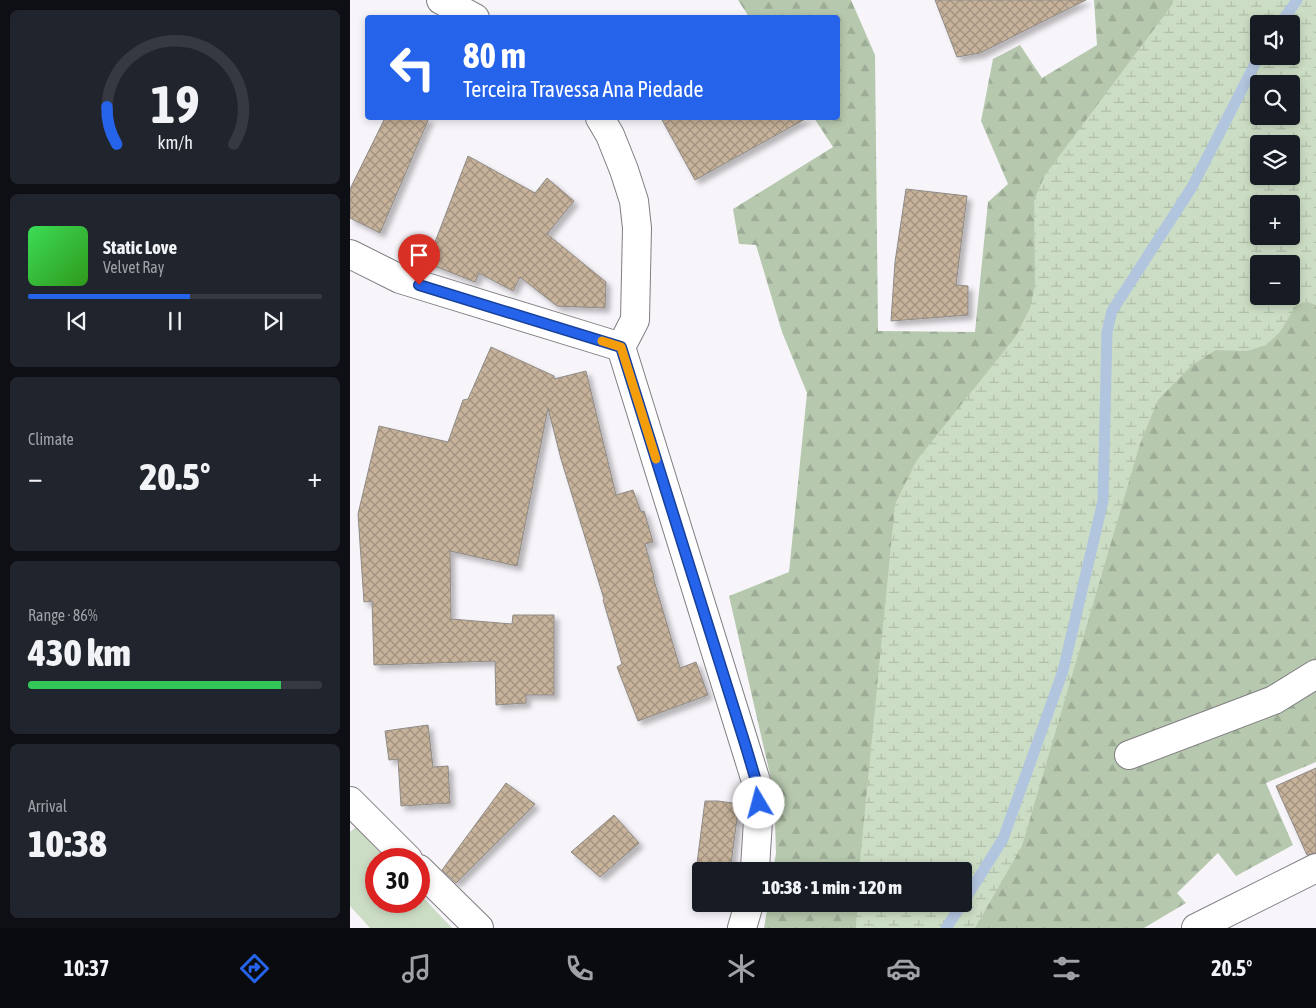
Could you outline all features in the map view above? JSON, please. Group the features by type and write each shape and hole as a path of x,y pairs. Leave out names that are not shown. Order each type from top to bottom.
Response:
{"street":[{"path":"441,0 469,15"},
{"path":"601,120 610,135 624,170 634,202 637,228 635,320 621,347 759,791 755,862"},
{"path":"350,254 400,280 621,347"},
{"path":"1129,755 1274,700 1316,674"},
{"path":"350,801 397,848"},
{"path":"1196,928 1316,868"},
{"path":"430,880 479,928"},
{"path":"742,928 747,912"}],"green space":[{"path":"738,0 851,0 875,55 878,331 975,332 988,202 1008,184 981,121 993,59 1020,45 1042,78 1097,45 1094,0 1316,0 1316,762 1266,783 1293,845 1236,876 1218,853 1177,893 1186,903 1144,928 764,928 767,912 972,912 972,862 774,862 776,853 774,792 729,596 789,572 807,393 782,332 756,245 739,244 733,209 833,147 815,120 840,120 840,15 748,15"},
{"path":"1173,0 1316,0 1316,305 1308,302 1300,304 1300,255 1250,255 1250,305 1296,305 1280,332 1266,345 1247,351 1216,350 1192,365 1158,400 1140,444 1022,846 975,928 856,928 857,912 972,912 972,862 860,862 895,504 917,460 1016,336 1030,308 1035,285 1034,200 1045,175 1172,5"},
{"path":"356,827 376,848 365,848 365,913 430,913 430,905 452,928 370,928 350,906 350,832"}],"building":[{"path":"935,0 1086,0 980,53 957,57"},
{"path":"384,120 428,120 380,233 350,218 350,189"},
{"path":"662,120 803,120 695,180"},
{"path":"468,156 535,193 547,178 574,201 547,234 606,282 605,308 557,306 520,277 513,291 479,273 475,282 427,263"},
{"path":"906,189 967,196 956,285 968,286 968,315 891,321 895,262"},
{"path":"491,347 554,376 554,379 586,371 616,495 633,490 641,512 644,511 653,542 645,544 680,668 696,662 708,695 638,721 617,667 622,664 561,459 548,408 517,566 450,551 451,619 512,624 513,615 554,615 554,695 526,695 526,703 496,705 495,661 374,665 372,601 364,602 358,514 379,426 448,442 463,400 468,399"},
{"path":"428,725 433,767 448,766 450,803 401,806 398,759 389,760 385,731"},
{"path":"1316,768 1316,853 1307,855 1276,786"},
{"path":"506,783 535,804 456,883 442,870"},
{"path":"705,801 739,804 731,862 697,862"},
{"path":"614,815 639,843 600,877 571,852"}],"waterway":[{"path":"1286,15 1297,0"},
{"path":"972,888 1003,839 1063,671 1103,501 1107,332 1112,311 1192,187 1254,65"},
{"path":"946,928 957,912"}],"slow traffic":[{"path":"602,341 621,347 656,459"}],"route":[{"path":"419,285 621,347 746,747 759,791 759,803"}]}
